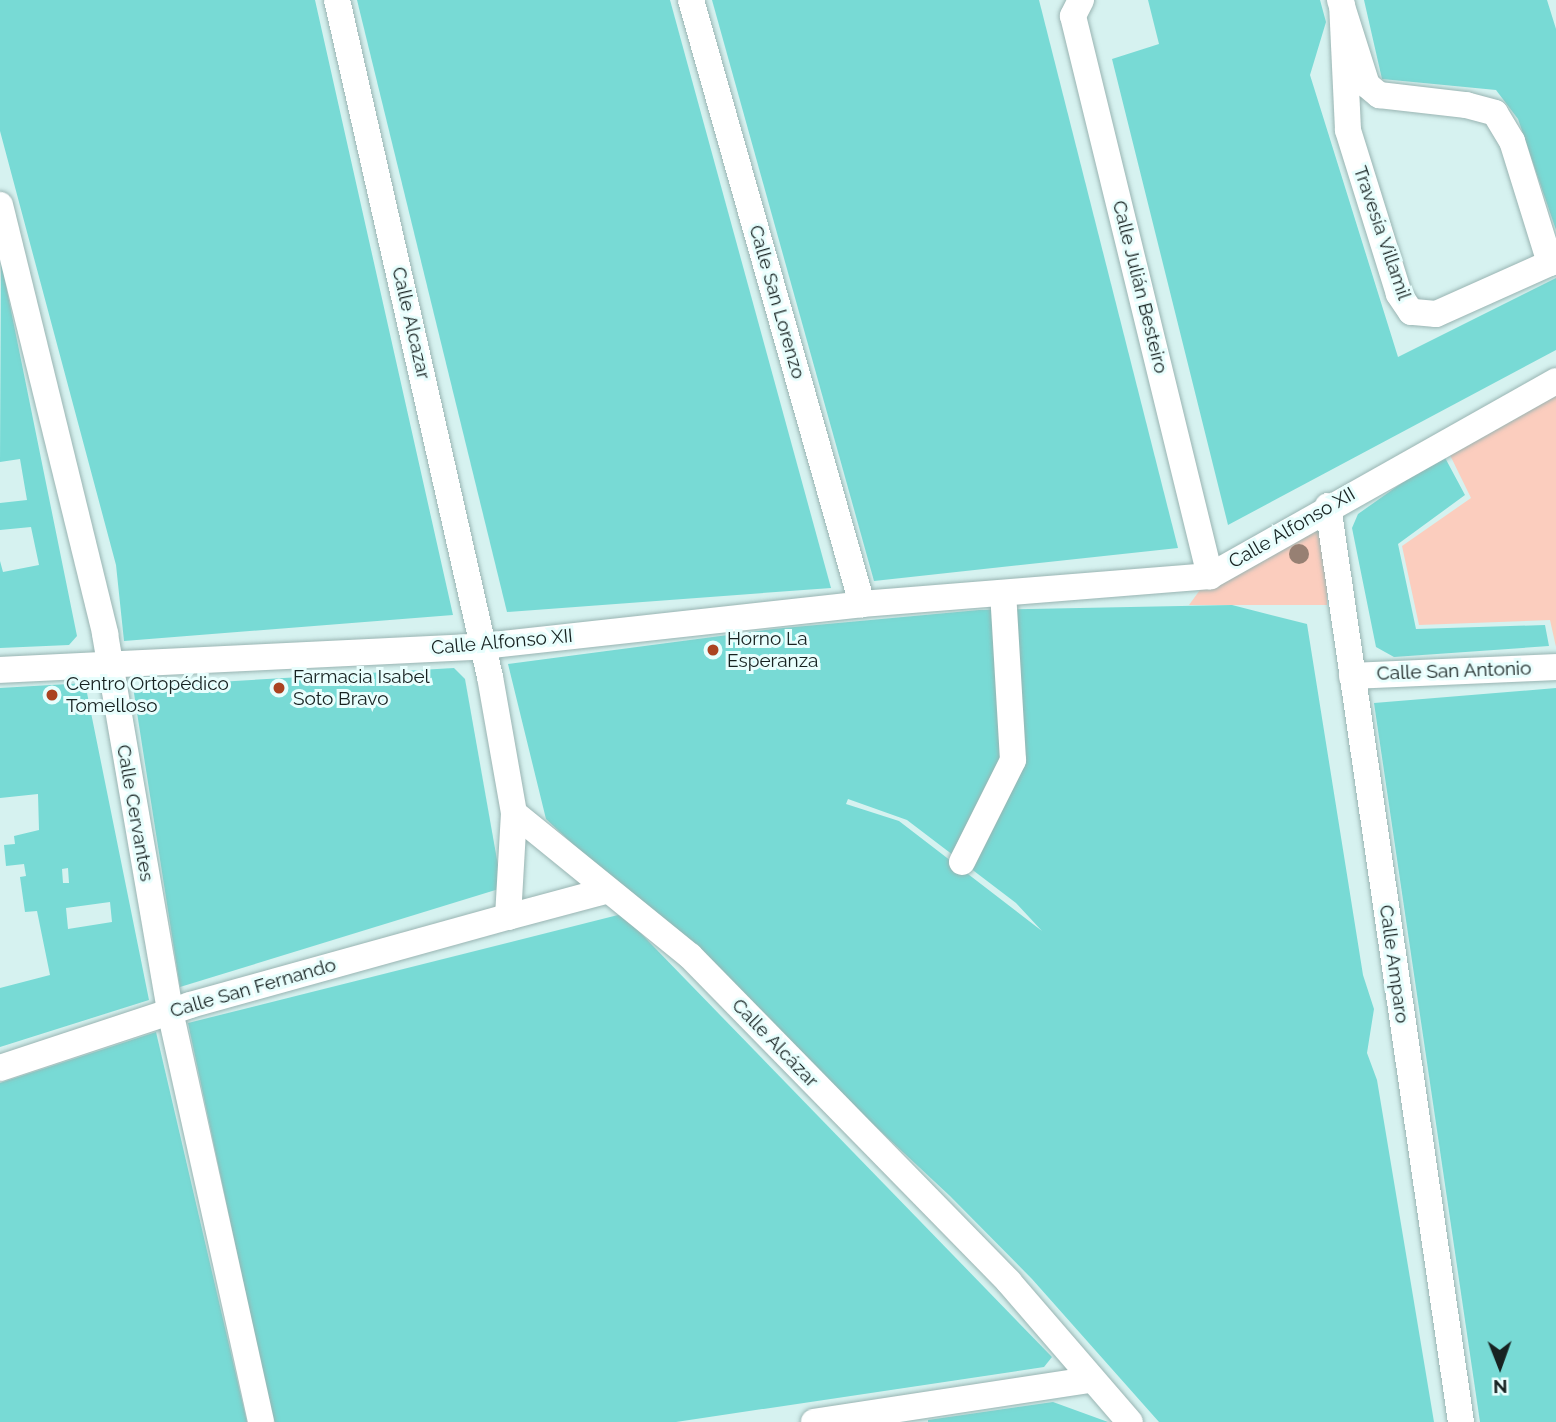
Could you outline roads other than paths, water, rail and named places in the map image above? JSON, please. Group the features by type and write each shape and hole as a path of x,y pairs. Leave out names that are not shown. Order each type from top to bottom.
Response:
{"street":[{"name":"Calle Alcazar","path":"337,0 484,646"},
{"name":"Calle San Lorenzo","path":"691,0 862,604"},
{"name":"Calle Julián Besteiro","path":"1081,0 1073,16 1210,576"},
{"name":"Travesía Villamil","path":"1341,2 1367,85 1379,95 1466,105 1495,113 1512,141 1553,262 1436,314 1411,312 1399,294 1348,130 1341,2"},
{"name":"Calle Cervantes","path":"0,205 109,663 170,1011 261,1422"},
{"name":"Calle Alfonso XII","path":"0,670 484,646 862,604 1210,576 1328,506 1556,381"},
{"name":"Calle Amparo","path":"1328,506 1461,1422"},
{"path":"962,862 1013,760 1003,593"},
{"path":"484,646 514,813 508,917"},
{"name":"Calle San Antonio","path":"1352,676 1556,667"},
{"name":"Calle Alcázar","path":"514,813 605,891 690,956 1009,1282 1090,1380 1130,1422"},
{"name":"Calle San Fernando","path":"0,1068 170,1011 605,891"},
{"path":"814,1422 1090,1380"}],"place":[{"name":"Horno La Esperanza","path":"713,650"},
{"name":"Farmacia Isabel Soto Bravo","path":"279,688"},
{"name":"Centro Ortopédico Tomelloso","path":"52,695"}]}
